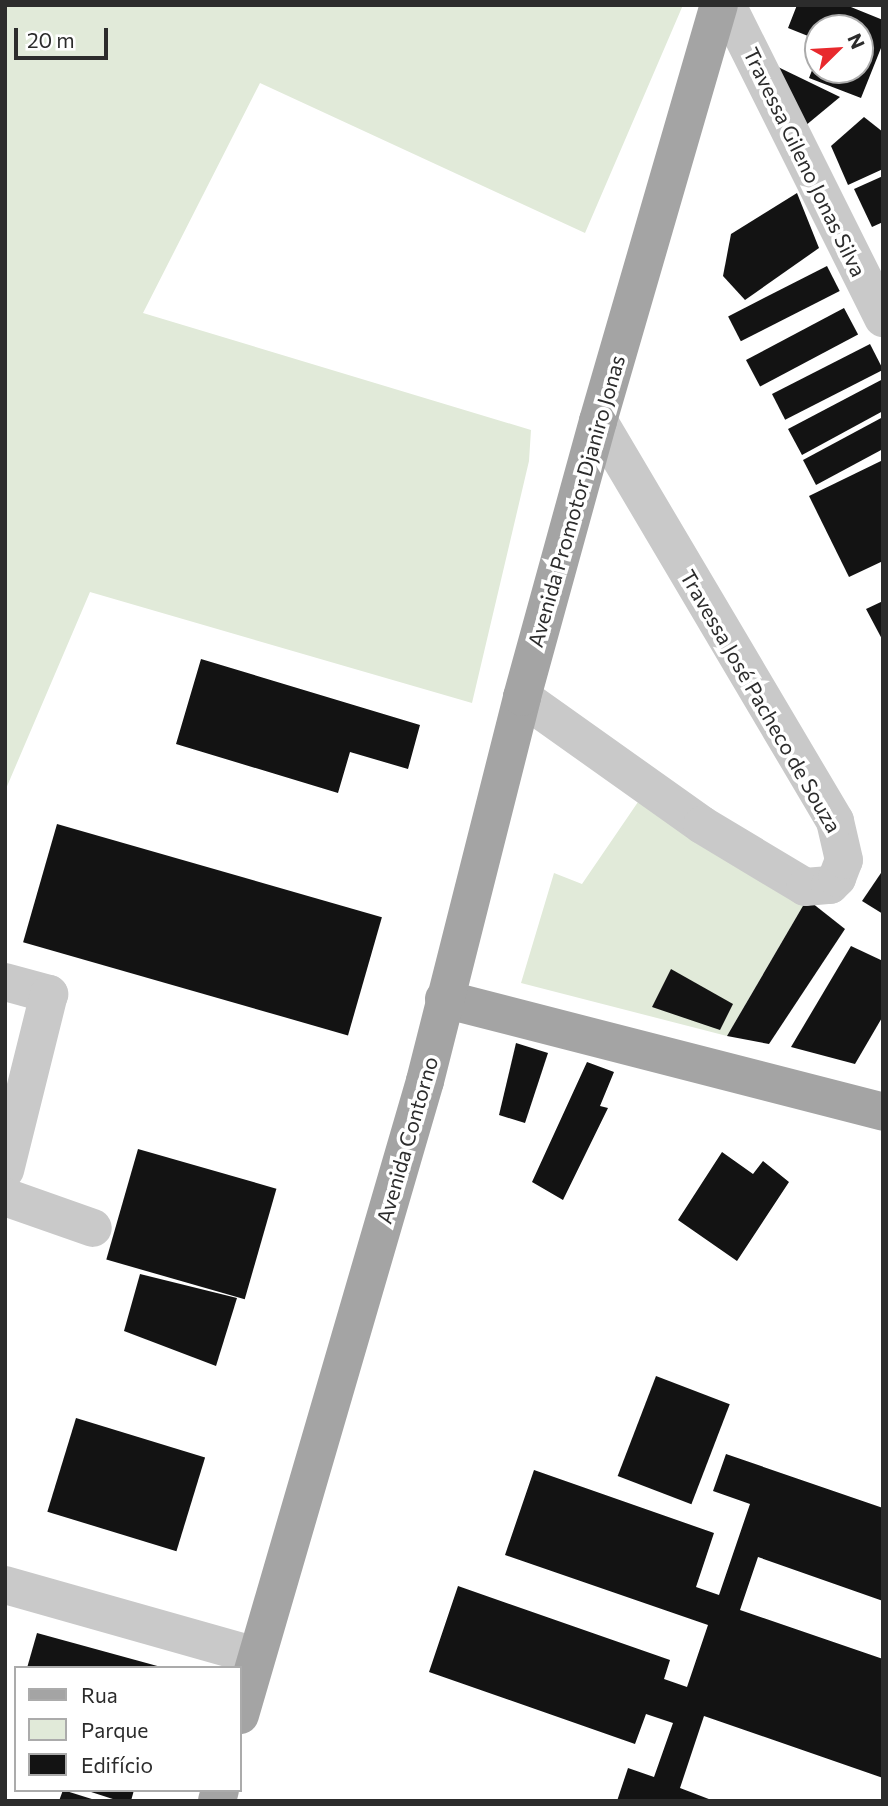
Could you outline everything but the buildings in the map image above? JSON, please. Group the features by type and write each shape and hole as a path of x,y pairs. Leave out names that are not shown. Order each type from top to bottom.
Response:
{"main road":[{"name":"Avenida Promotor Djaniro Jonas","path":"444,999 522,697 598,421 719,5"},
{"path":"444,999 883,1112"},
{"name":"Avenida Contorno","path":"242,1708 425,1081 444,999"}],"street":[{"name":"Travessa Gileno Jonas Silva","path":"727,5 883,318"},
{"name":"Travessa José Pacheco de Souza","path":"522,697 702,825 804,887 830,885 838,878 844,860 835,821 598,421"},
{"path":"5,982 49,994 5,1170"},
{"path":"5,1197 93,1228"},
{"path":"5,1585 256,1656"}],"green space":[{"path":"5,5 683,5 585,233 260,83 143,313 531,430 529,461 472,703 90,592 5,791"},
{"path":"638,802 807,899 727,1036 521,983 554,873 582,884"}]}
